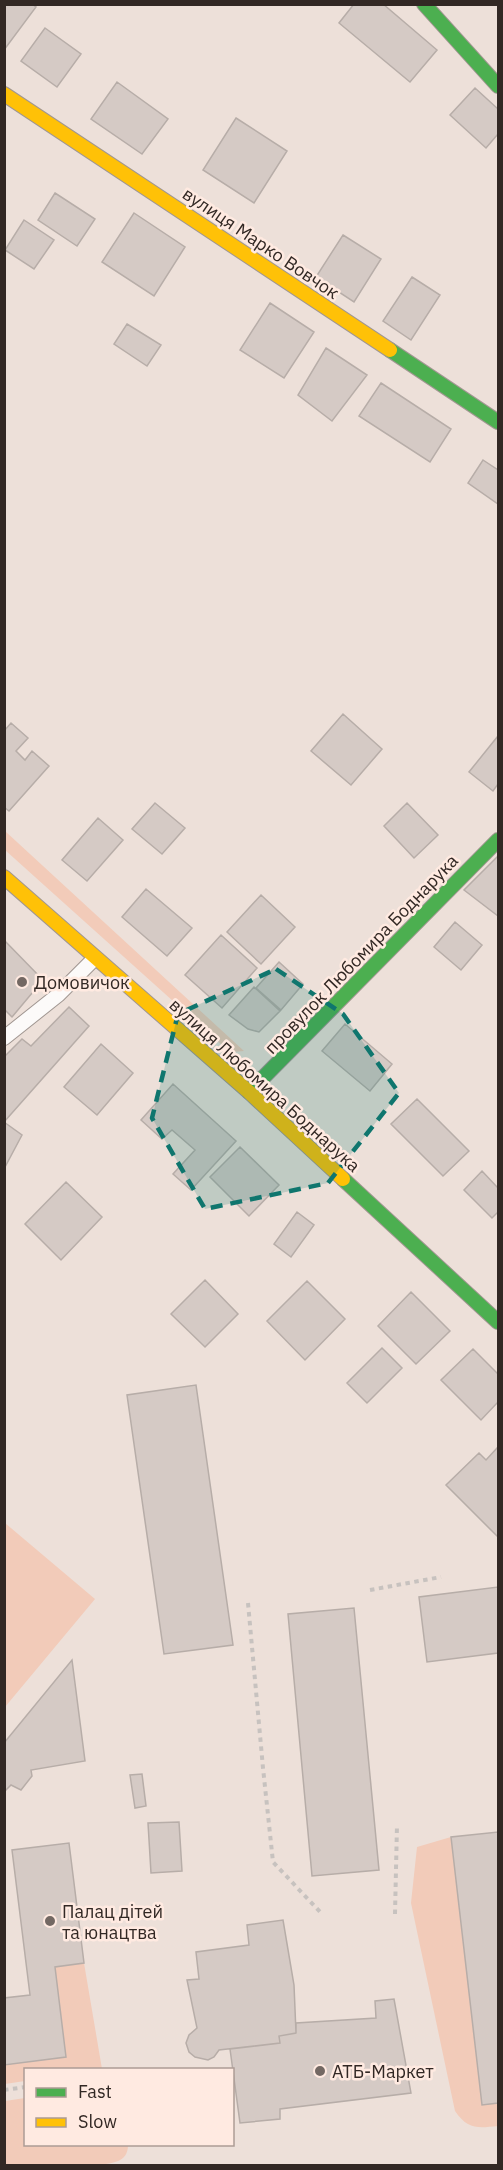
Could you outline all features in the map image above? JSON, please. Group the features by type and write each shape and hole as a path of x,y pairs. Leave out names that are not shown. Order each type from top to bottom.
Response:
{"street":[{"path":"424,4 498,86"},
{"name":"вулиця Марко Вовчок","path":"4,94 498,422"},
{"name":"провулок Любомира Боднарука","path":"249,1092 498,840"},
{"name":"вулиця Любомира Боднарука","path":"4,877 249,1092 498,1322"}],"lane":[{"path":"4,1038 58,995 95,958"}],"path":[{"path":"370,1590 441,1577"},
{"path":"248,1603 262,1768 273,1862 322,1914"},
{"path":"395,1914 398,1825"},
{"path":"4,2090 24,2087"}],"highlighted area":[{"path":"276,969 343,1014 399,1093 328,1183 205,1209 152,1118 178,1014"}],"shaded area":[{"path":"5,831 244,1051 233,1052 223,1046 5,850"},
{"path":"5,1523 95,1599 5,1707"},
{"path":"451,1837 483,2105 498,2103 498,2126 469,2125 455,2111 411,1903 417,1847"},
{"path":"84,1963 102,2068 24,2068 24,2081 5,2084 4,2065 66,2057 55,1967"},
{"path":"24,2098 24,2146 128,2146 126,2154 120,2160 98,2165 65,2167 5,2165 5,2101"}],"building":[{"path":"4,4 32,4 36,7 4,50"},
{"path":"354,4 383,4 437,50 410,82 339,23"},
{"path":"45,28 81,54 57,87 21,61"},
{"path":"117,82 168,119 142,154 91,119"},
{"path":"475,88 498,109 498,134 486,148 450,115"},
{"path":"236,118 287,151 254,203 203,170"},
{"path":"55,193 95,219 77,246 38,220"},
{"path":"134,213 185,247 154,296 102,262"},
{"path":"24,220 54,240 34,269 5,250"},
{"path":"343,235 381,259 354,302 316,277"},
{"path":"412,277 440,295 411,340 383,321"},
{"path":"270,303 314,332 284,378 240,350"},
{"path":"127,324 161,345 147,366 114,344"},
{"path":"326,348 367,375 332,421 298,395"},
{"path":"381,383 451,429 430,462 359,416"},
{"path":"483,460 498,470 498,504 468,483"},
{"path":"343,714 382,749 351,785 311,751"},
{"path":"11,723 28,738 16,751 25,760 32,751 49,766 9,811 4,807 4,731"},
{"path":"498,736 498,784 493,791 469,772"},
{"path":"155,803 185,828 162,854 132,829"},
{"path":"407,803 438,835 414,858 384,826"},
{"path":"98,818 123,840 87,881 62,860"},
{"path":"498,856 498,916 464,890"},
{"path":"146,889 192,928 167,956 122,917"},
{"path":"261,895 295,927 261,964 227,932"},
{"path":"455,922 482,945 461,970 434,947"},
{"path":"221,935 257,968 222,1008 185,975"},
{"path":"4,940 43,980 12,1017 4,1009"},
{"path":"279,962 303,984 281,1010 256,988"},
{"path":"254,987 280,1011 259,1032 248,1029 229,1015"},
{"path":"69,1007 89,1026 4,1122 4,1057 22,1039 31,1046"},
{"path":"345,1024 392,1064 370,1091 322,1051"},
{"path":"101,1044 133,1073 97,1115 64,1087"},
{"path":"173,1084 236,1141 191,1190 173,1174 195,1150 172,1130 162,1139 141,1120"},
{"path":"417,1099 469,1151 443,1176 391,1124"},
{"path":"4,1122 22,1135 4,1169"},
{"path":"240,1147 279,1185 249,1216 210,1177"},
{"path":"482,1171 498,1188 498,1212 492,1218 464,1190"},
{"path":"66,1182 102,1217 61,1260 25,1224"},
{"path":"297,1212 314,1225 291,1257 274,1244"},
{"path":"205,1280 238,1314 205,1347 171,1314"},
{"path":"307,1281 345,1319 305,1360 267,1321"},
{"path":"411,1292 450,1331 416,1364 378,1326"},
{"path":"382,1348 402,1368 367,1403 347,1383"},
{"path":"473,1349 498,1374 498,1402 481,1420 441,1380"},
{"path":"196,1385 233,1645 164,1654 127,1395"},
{"path":"498,1447 498,1537 446,1485 479,1453 486,1460"},
{"path":"498,1587 498,1653 427,1662 419,1597"},
{"path":"354,1608 379,1870 312,1876 288,1614"},
{"path":"72,1660 85,1761 31,1770 32,1776 21,1790 11,1785 4,1792 4,1743"},
{"path":"142,1774 146,1806 135,1808 130,1775"},
{"path":"179,1822 182,1871 151,1873 148,1823"},
{"path":"498,1832 498,2103 482,2105 451,1837"},
{"name":"Палац дітей та юнацтва","path":"69,1843 84,1963 55,1967 66,2057 4,2065 4,1998 30,1995 12,1850"},
{"path":"283,1920 294,1985 296,2033 279,2036 280,2043 219,2050 214,2057 208,2060 195,2057 189,2052 186,2043 189,2035 197,2028 187,1980 199,1979 196,1952 249,1945 247,1925"},
{"name":"АТБ-Маркет","path":"394,1999 411,2093 280,2109 280,2119 240,2123 230,2049 280,2043 279,2036 296,2033 296,2023 376,2018 375,2001"}],"traffic: fast":[{"path":"424,4 498,86"},
{"path":"390,350 498,422"},
{"path":"249,1092 498,840"},
{"path":"343,1179 498,1322"}],"traffic: slow":[{"path":"4,94 390,350"},
{"path":"4,877 249,1092 343,1179"}],"place":[{"name":"Домовичок","path":"22,982"},
{"name":"Палац дітей та юнацтва","path":"50,1921"},
{"name":"АТБ-Маркет","path":"320,2071"}]}
